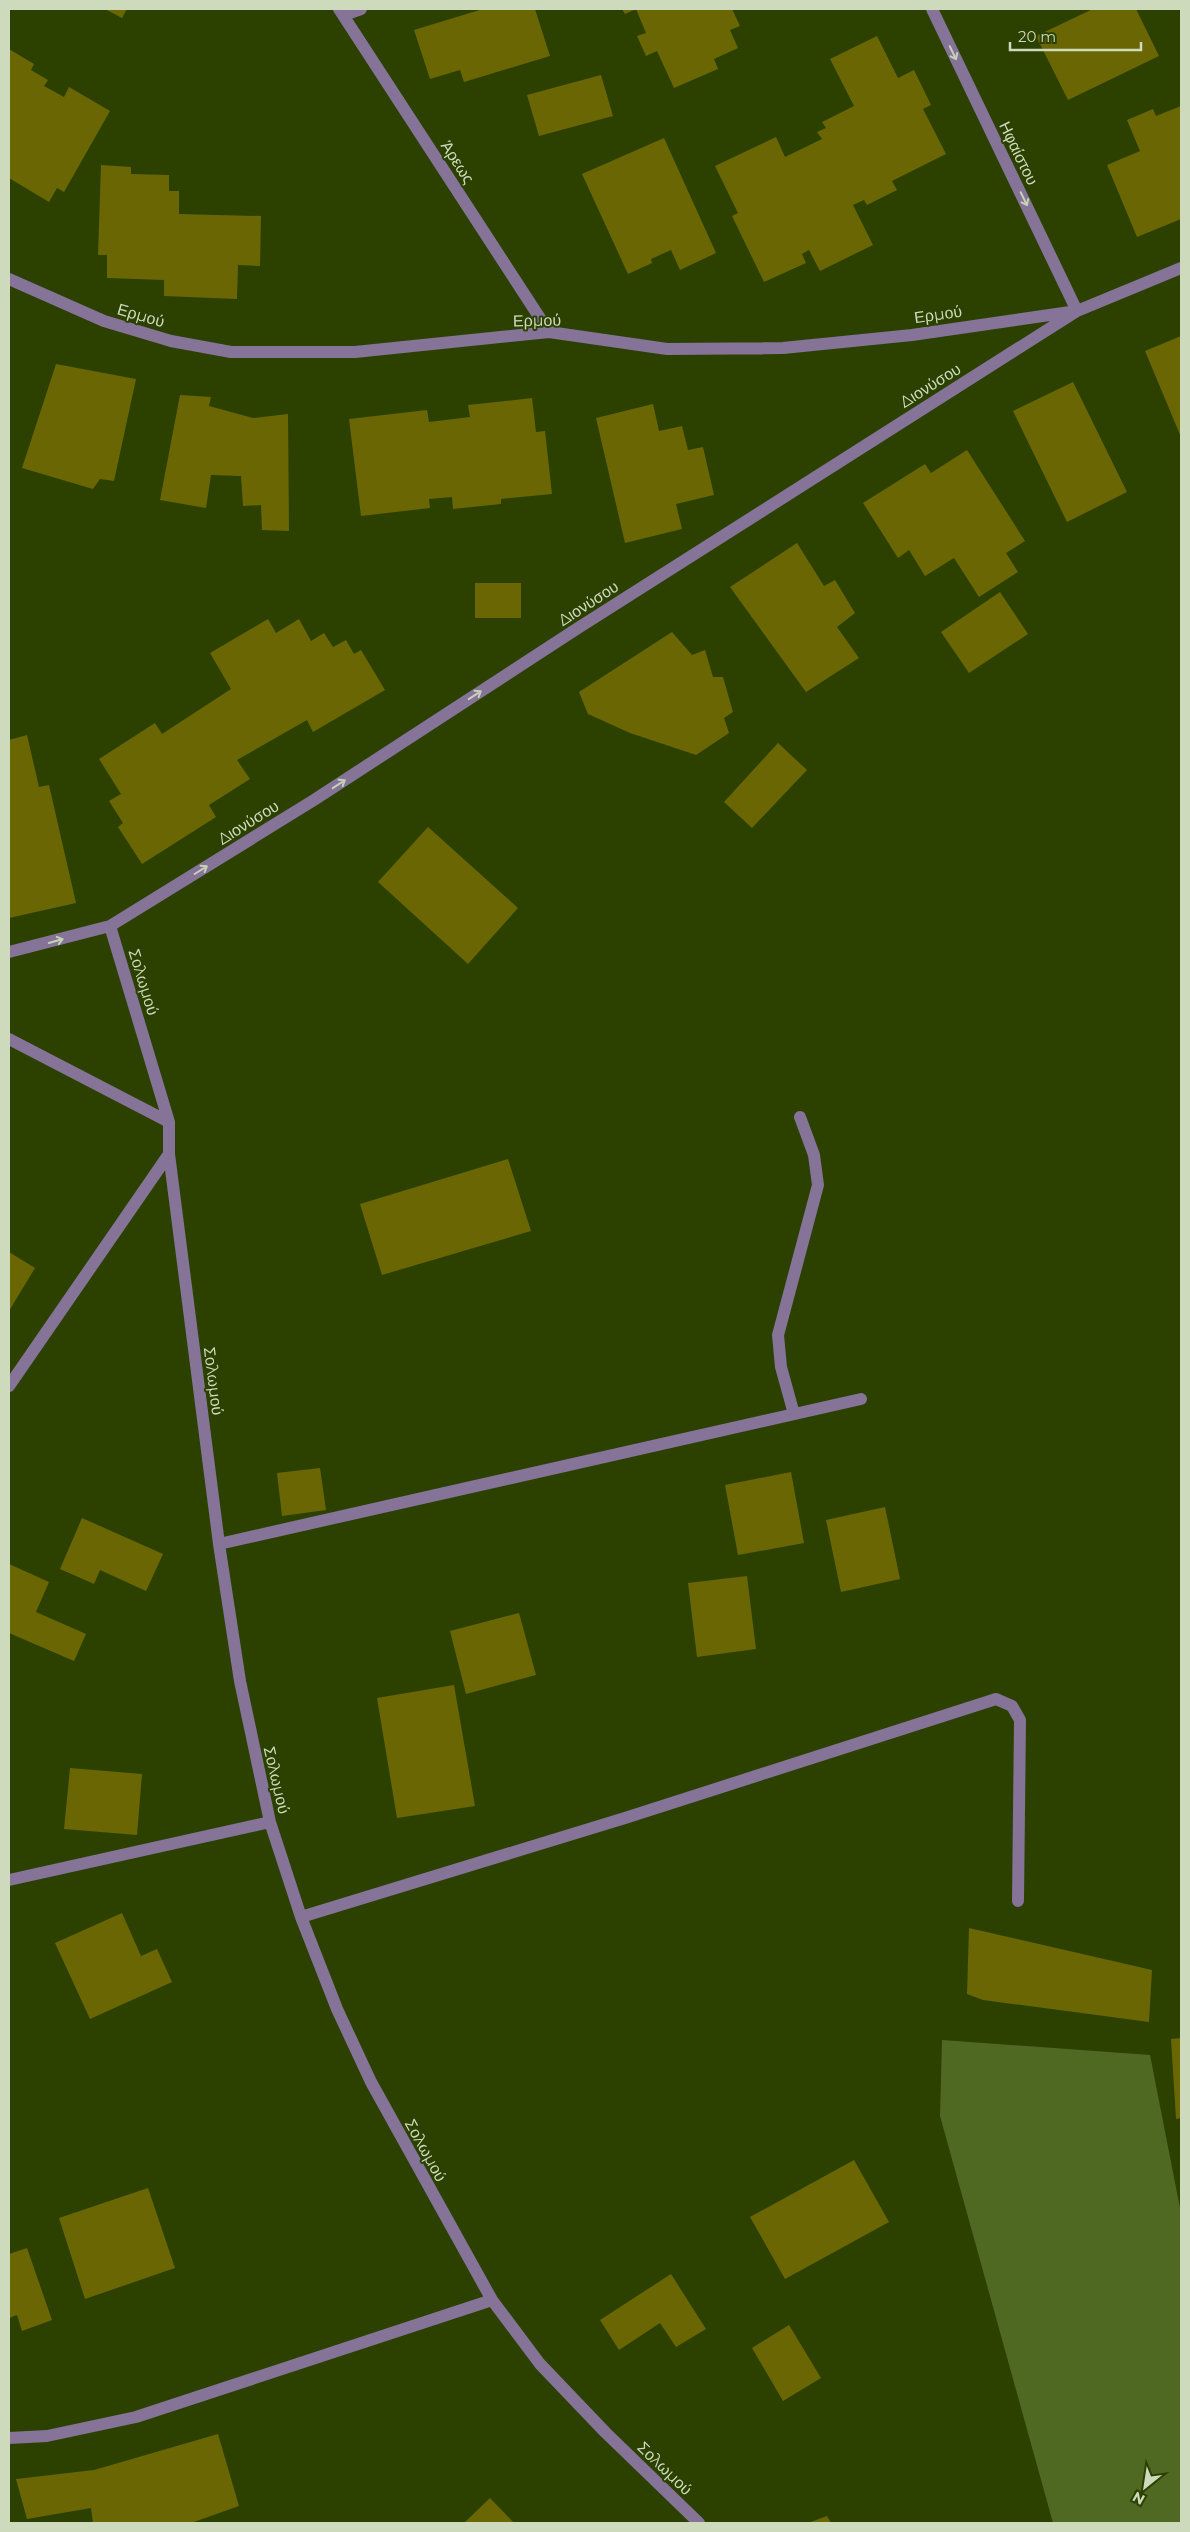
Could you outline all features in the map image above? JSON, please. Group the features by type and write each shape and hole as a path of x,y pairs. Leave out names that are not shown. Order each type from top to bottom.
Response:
{"street":[{"path":"341,12 361,9"},
{"name":"Ηφαίστου","path":"932,9 1077,311"},
{"name":"Άρεως","path":"341,12 549,332"},
{"name":"Διονύσου","path":"9,952 110,926 314,800 578,628 1077,311 1181,268"},
{"name":"Ερμού","path":"9,279 104,321 171,341 231,352 355,352 549,332 667,349 783,348 912,335 1077,311"},
{"name":"Σολωμού","path":"110,926 169,1122 169,1154 219,1544 240,1681 270,1822 301,1916 337,2008 371,2082 492,2300 540,2364 605,2432 699,2523"},
{"path":"9,1039 169,1122"},
{"path":"794,1414 781,1367 778,1335 818,1185 814,1155 800,1117"},
{"path":"9,1386 169,1154"},
{"path":"219,1544 861,1399"},
{"path":"301,1916 626,1818 996,1699 1012,1706 1020,1720 1018,1901"},
{"path":"9,1880 270,1822"},
{"path":"9,2438 47,2436 136,2418 492,2300"}],"green space":[{"path":"942,2040 1150,2055 1181,2213 1181,2523 1053,2523 940,2116"}],"building":[{"path":"105,9 127,9 122,18"},
{"path":"483,9 535,9 550,56 464,82 460,70 430,79 414,30"},
{"path":"622,9 636,9 625,14"},
{"path":"636,9 732,9 740,26 730,30 738,48 714,59 718,69 674,88 657,51 646,56 637,36 646,33"},
{"path":"1093,9 1136,9 1159,56 1068,100 1036,36"},
{"path":"877,36 898,78 914,70 931,105 923,109 946,154 892,181 897,190 867,205 864,200 853,205 873,245 820,271 809,250 802,254 806,263 764,282 732,216 738,213 715,166 776,137 785,157 822,139 817,132 826,128 822,122 854,106 830,59"},
{"path":"9,49 34,64 31,70 48,80 44,86 64,97 69,87 110,111 64,192 57,188 49,202 9,178"},
{"path":"601,75 613,116 539,136 527,95"},
{"path":"1181,106 1181,219 1137,237 1107,165 1140,151 1127,120 1153,109 1156,116"},
{"path":"664,138 716,253 680,270 671,250 651,259 652,263 628,274 582,174"},
{"path":"101,165 131,167 131,174 169,175 169,191 179,191 179,214 261,216 260,266 238,265 237,299 164,296 164,280 107,278 107,255 98,255"},
{"path":"1181,336 1181,437 1145,351"},
{"path":"56,364 136,379 114,481 100,479 93,489 22,468"},
{"path":"1073,382 1127,492 1067,522 1013,411"},
{"path":"180,395 211,397 209,406 253,418 288,414 289,531 262,530 261,505 243,506 241,476 211,475 206,508 160,500"},
{"path":"532,398 536,432 545,431 552,494 501,499 501,504 453,509 452,497 429,499 430,508 361,516 349,419 427,410 429,422 470,417 468,405"},
{"path":"653,404 659,431 682,426 688,450 703,447 714,495 676,504 682,529 625,543 596,418"},
{"path":"967,450 1025,541 1006,553 1018,572 979,597 954,558 925,576 909,550 898,558 863,503 925,464 931,473"},
{"path":"797,543 824,586 835,580 855,613 837,627 859,658 806,692 730,587"},
{"path":"475,583 521,583 521,618 475,618"},
{"path":"1000,592 1028,634 969,673 941,632"},
{"path":"268,619 276,633 299,619 311,641 324,633 333,647 346,640 354,654 361,650 385,690 313,732 307,720 237,760 250,779 209,805 216,817 142,864 118,827 123,823 109,801 121,794 99,759 155,723 162,734 231,689 210,653"},
{"path":"672,632 692,655 705,650 713,677 723,677 733,712 724,718 729,733 696,755 630,733 588,714 579,692"},
{"path":"27,735 39,787 49,785 76,903 9,918 9,740"},
{"path":"778,743 807,770 752,828 724,802"},
{"path":"428,827 518,908 468,964 378,882"},
{"path":"508,1159 531,1231 382,1275 360,1204"},
{"path":"9,1252 35,1268 9,1311"},
{"path":"320,1468 326,1510 282,1516 277,1473"},
{"path":"791,1472 804,1543 738,1555 725,1485"},
{"path":"885,1507 900,1579 841,1592 826,1520"},
{"path":"82,1518 163,1554 146,1591 100,1570 94,1584 60,1569"},
{"path":"9,1564 49,1582 36,1612 86,1634 74,1661 9,1633"},
{"path":"747,1576 756,1649 697,1657 688,1583"},
{"path":"519,1613 536,1675 466,1694 450,1631"},
{"path":"454,1685 475,1806 397,1818 377,1698"},
{"path":"70,1768 142,1774 137,1835 64,1829"},
{"path":"122,1913 141,1956 157,1949 172,1982 90,2019 55,1943"},
{"path":"969,1928 1152,1970 1149,2022 983,2000 967,1994"},
{"path":"1181,2038 1181,2118 1176,2119 1171,2039"},
{"path":"854,2160 889,2222 785,2279 750,2217"},
{"path":"148,2188 175,2268 85,2299 59,2218"},
{"path":"27,2248 52,2320 22,2331 17,2315 9,2318 9,2254"},
{"path":"671,2274 706,2329 676,2347 660,2323 619,2350 600,2320"},
{"path":"789,2325 821,2378 783,2401 752,2348"},
{"path":"218,2434 239,2506 191,2523 93,2523 91,2508 27,2519 16,2479 94,2470"},
{"path":"490,2498 514,2523 464,2523"},
{"path":"827,2516 831,2523 808,2523"}]}
